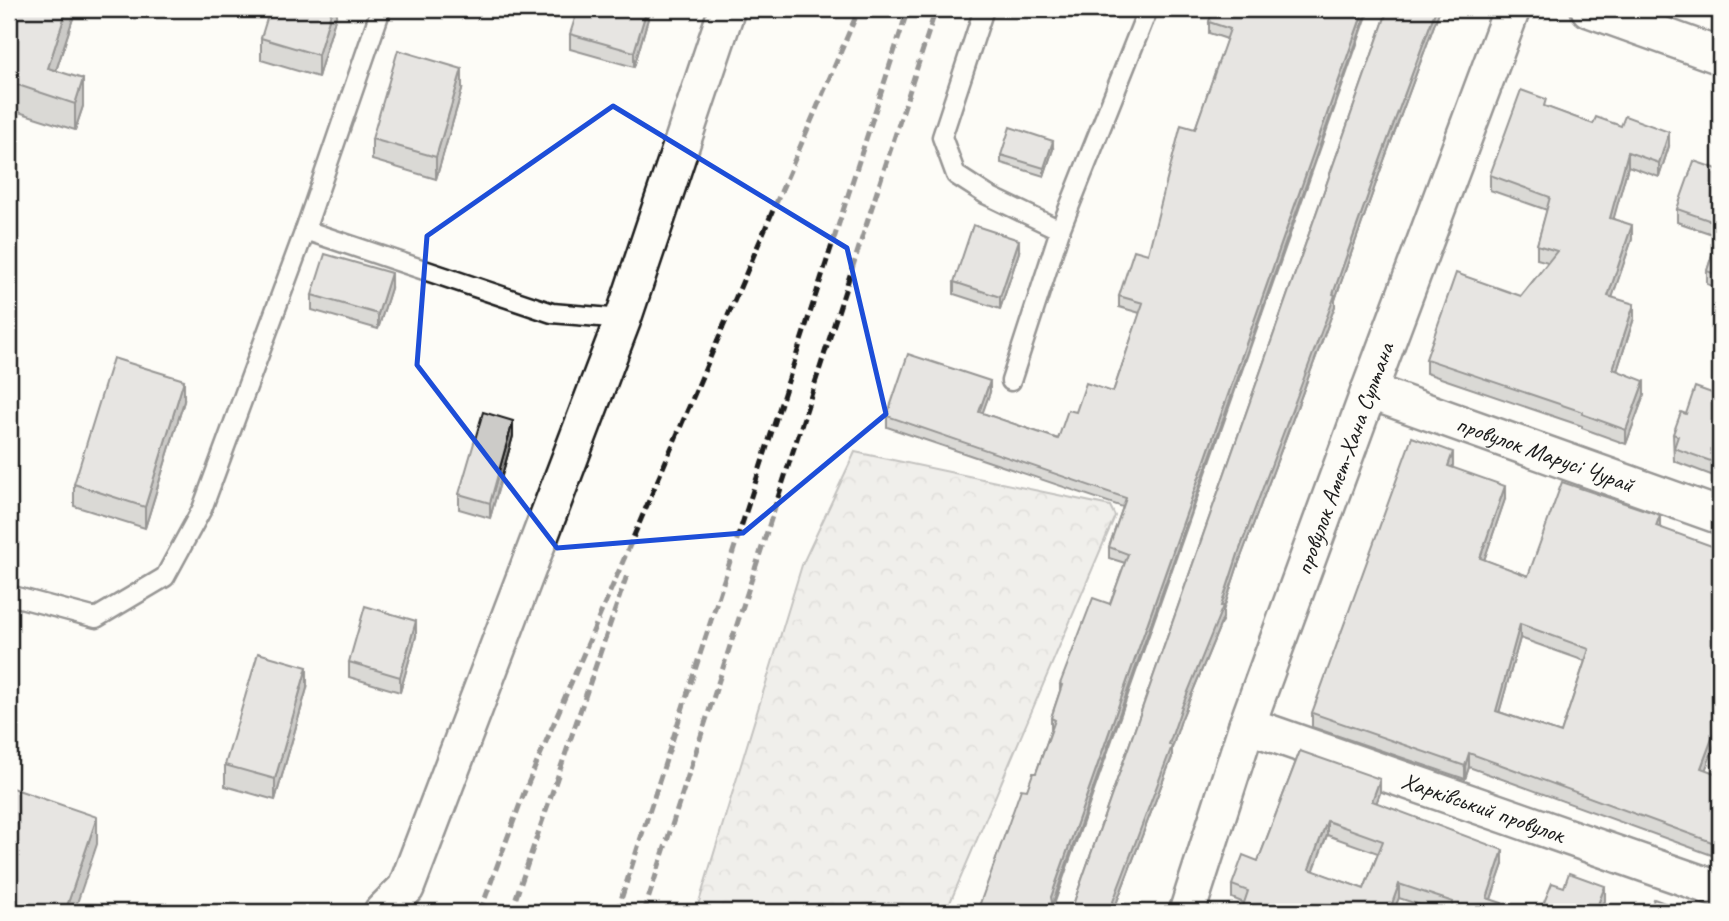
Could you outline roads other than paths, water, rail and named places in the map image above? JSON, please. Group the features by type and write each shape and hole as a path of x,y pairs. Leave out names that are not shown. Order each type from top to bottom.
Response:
{"street":[{"path":"382,912 406,888 623,319 727,9"},
{"name":"провулок Амет-Хана Султана","path":"1187,912 1248,725 1512,9"},
{"path":"1589,9 1720,56"},
{"name":"провулок Марусі Чурай","path":"1369,391 1720,516"},
{"name":"Харківський провулок","path":"1248,725 1720,890"}],"lane":[{"path":"9,595 96,618 165,577 202,509 305,230 381,9"},
{"path":"984,9 942,137 956,175 987,195 1060,230"},
{"path":"1011,381 1060,230 1148,9"},
{"path":"1062,912 1380,9"},
{"path":"305,230 552,313 623,319"}],"railway":[{"path":"480,912 524,793 859,9"},
{"path":"617,912 908,9"},
{"path":"644,912 936,9"},
{"path":"511,912 627,575"}]}
